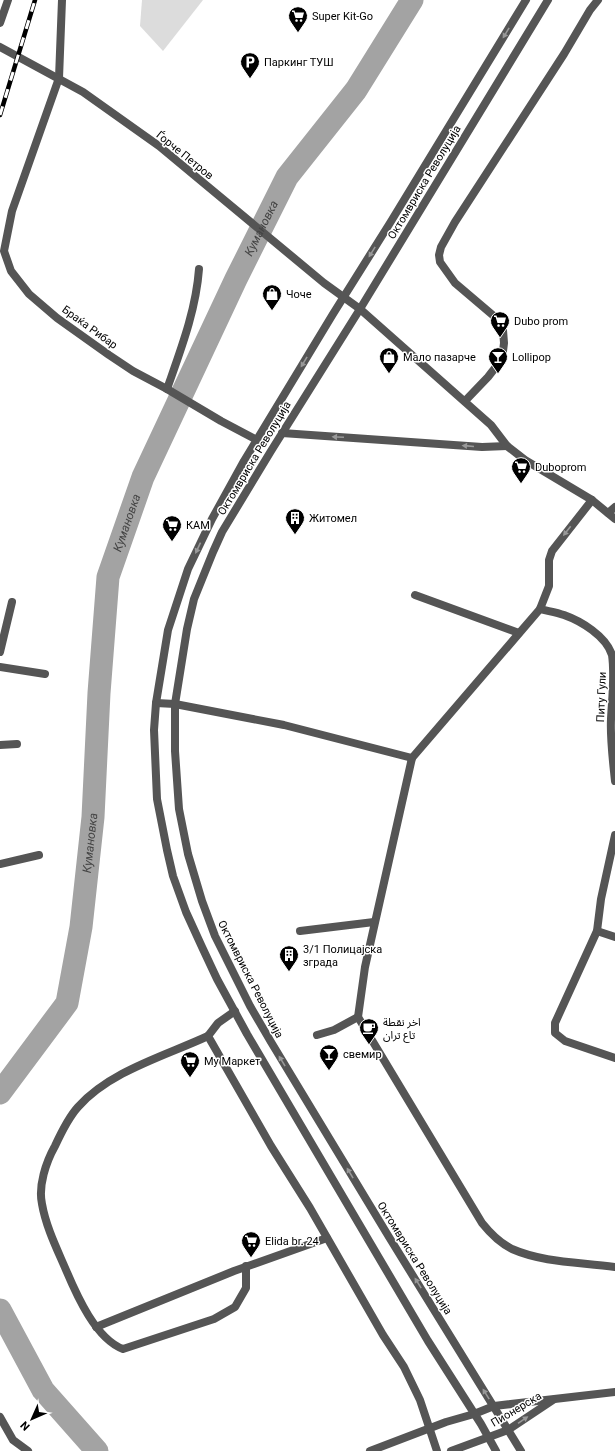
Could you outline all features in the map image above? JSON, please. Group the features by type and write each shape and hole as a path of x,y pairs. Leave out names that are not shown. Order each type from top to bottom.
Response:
{"street":[{"path":"0,23 8,0"},
{"name":"Браќа Рибар","path":"62,0 58,78 12,211 4,252 11,271 29,294 57,318 133,371 257,440"},
{"name":"Октомвриска Револуција","path":"496,1451 428,1341 217,979 186,912 172,869 157,799 154,730 156,703 168,630 188,569 226,491 526,0"},
{"name":"Октомвриска Револуција","path":"521,1451 279,1056 250,1006 215,936 202,902 188,854 180,809 175,751 175,704 187,629 194,599 222,532 548,0"},
{"path":"465,401 488,377 502,359 504,343 503,330 495,317 456,283 445,270 440,262 439,255 441,247 468,202 564,54 590,10 598,0"},
{"name":"Ѓорче Петров","path":"0,47 83,92 159,146 299,262 360,309 491,425 507,446 525,460 592,500 615,519"},
{"path":"167,389 187,331 196,294 199,269"},
{"path":"282,433 482,447 507,446"},
{"path":"592,500 552,551 549,560 550,586 540,609 412,758 374,922 365,967 358,1018 482,1223 492,1235 511,1248 546,1258 615,1267"},
{"path":"608,513 615,507"},
{"path":"415,595 519,633"},
{"path":"0,652 12,602"},
{"name":"Питу Гули","path":"540,609 563,615 581,623 595,633 606,644 612,655 614,702 611,720 615,781"},
{"path":"0,667 45,674"},
{"path":"156,703 175,704 284,725 412,758"},
{"path":"0,745 17,744"},
{"path":"615,835 601,899 597,931 555,1023 555,1033 565,1041 615,1058"},
{"path":"0,864 39,855"},
{"path":"300,931 374,922"},
{"path":"597,931 615,936"},
{"path":"235,1010 218,1023 208,1036 135,1068 97,1089 77,1107 64,1127 50,1154 41,1193 42,1204 52,1235 74,1290 96,1327 115,1346 123,1349 214,1319 235,1307 246,1288 246,1266"},
{"path":"317,1035 334,1030 358,1018"},
{"path":"208,1036 271,1146 404,1367 420,1400 437,1451"},
{"path":"96,1327 246,1266 327,1238"},
{"name":"Пионерска","path":"370,1451 429,1428 494,1406 615,1392"},
{"name":"Пионерска","path":"451,1451 508,1430 555,1399"},
{"path":"0,1417 13,1440 28,1451"}],"shaded area":[{"path":"142,0 203,0 163,51 140,26"}],"waterway":[{"name":"Кумановка","path":"0,1093 67,1003 81,927 93,817 99,693 108,577 143,477 236,279 287,177 356,90 412,0"},
{"path":"0,1310 43,1390 97,1451"}],"railway":[{"path":"0,115 35,0"}],"place":[{"name":"Super Kit-Go","path":"298,33"},
{"name":"Паркинг ТУШ","path":"250,79"},
{"name":"Чоче","path":"272,311"},
{"name":"Dubo prom","path":"500,338"},
{"name":"Мало пазарче","path":"389,374"},
{"name":"Lollipop","path":"498,374"},
{"name":"Duboprom","path":"521,484"},
{"name":"Житомел","path":"295,535"},
{"name":"КАМ","path":"172,542"},
{"name":"3/1 Полицајска зграда","path":"289,972"},
{"name":"اخر نقطة تاع تران","path":"369,1045"},
{"name":"свемир","path":"329,1071"},
{"name":"Му Маркет","path":"190,1078"},
{"name":"Elida br. 24","path":"251,1258"}]}
